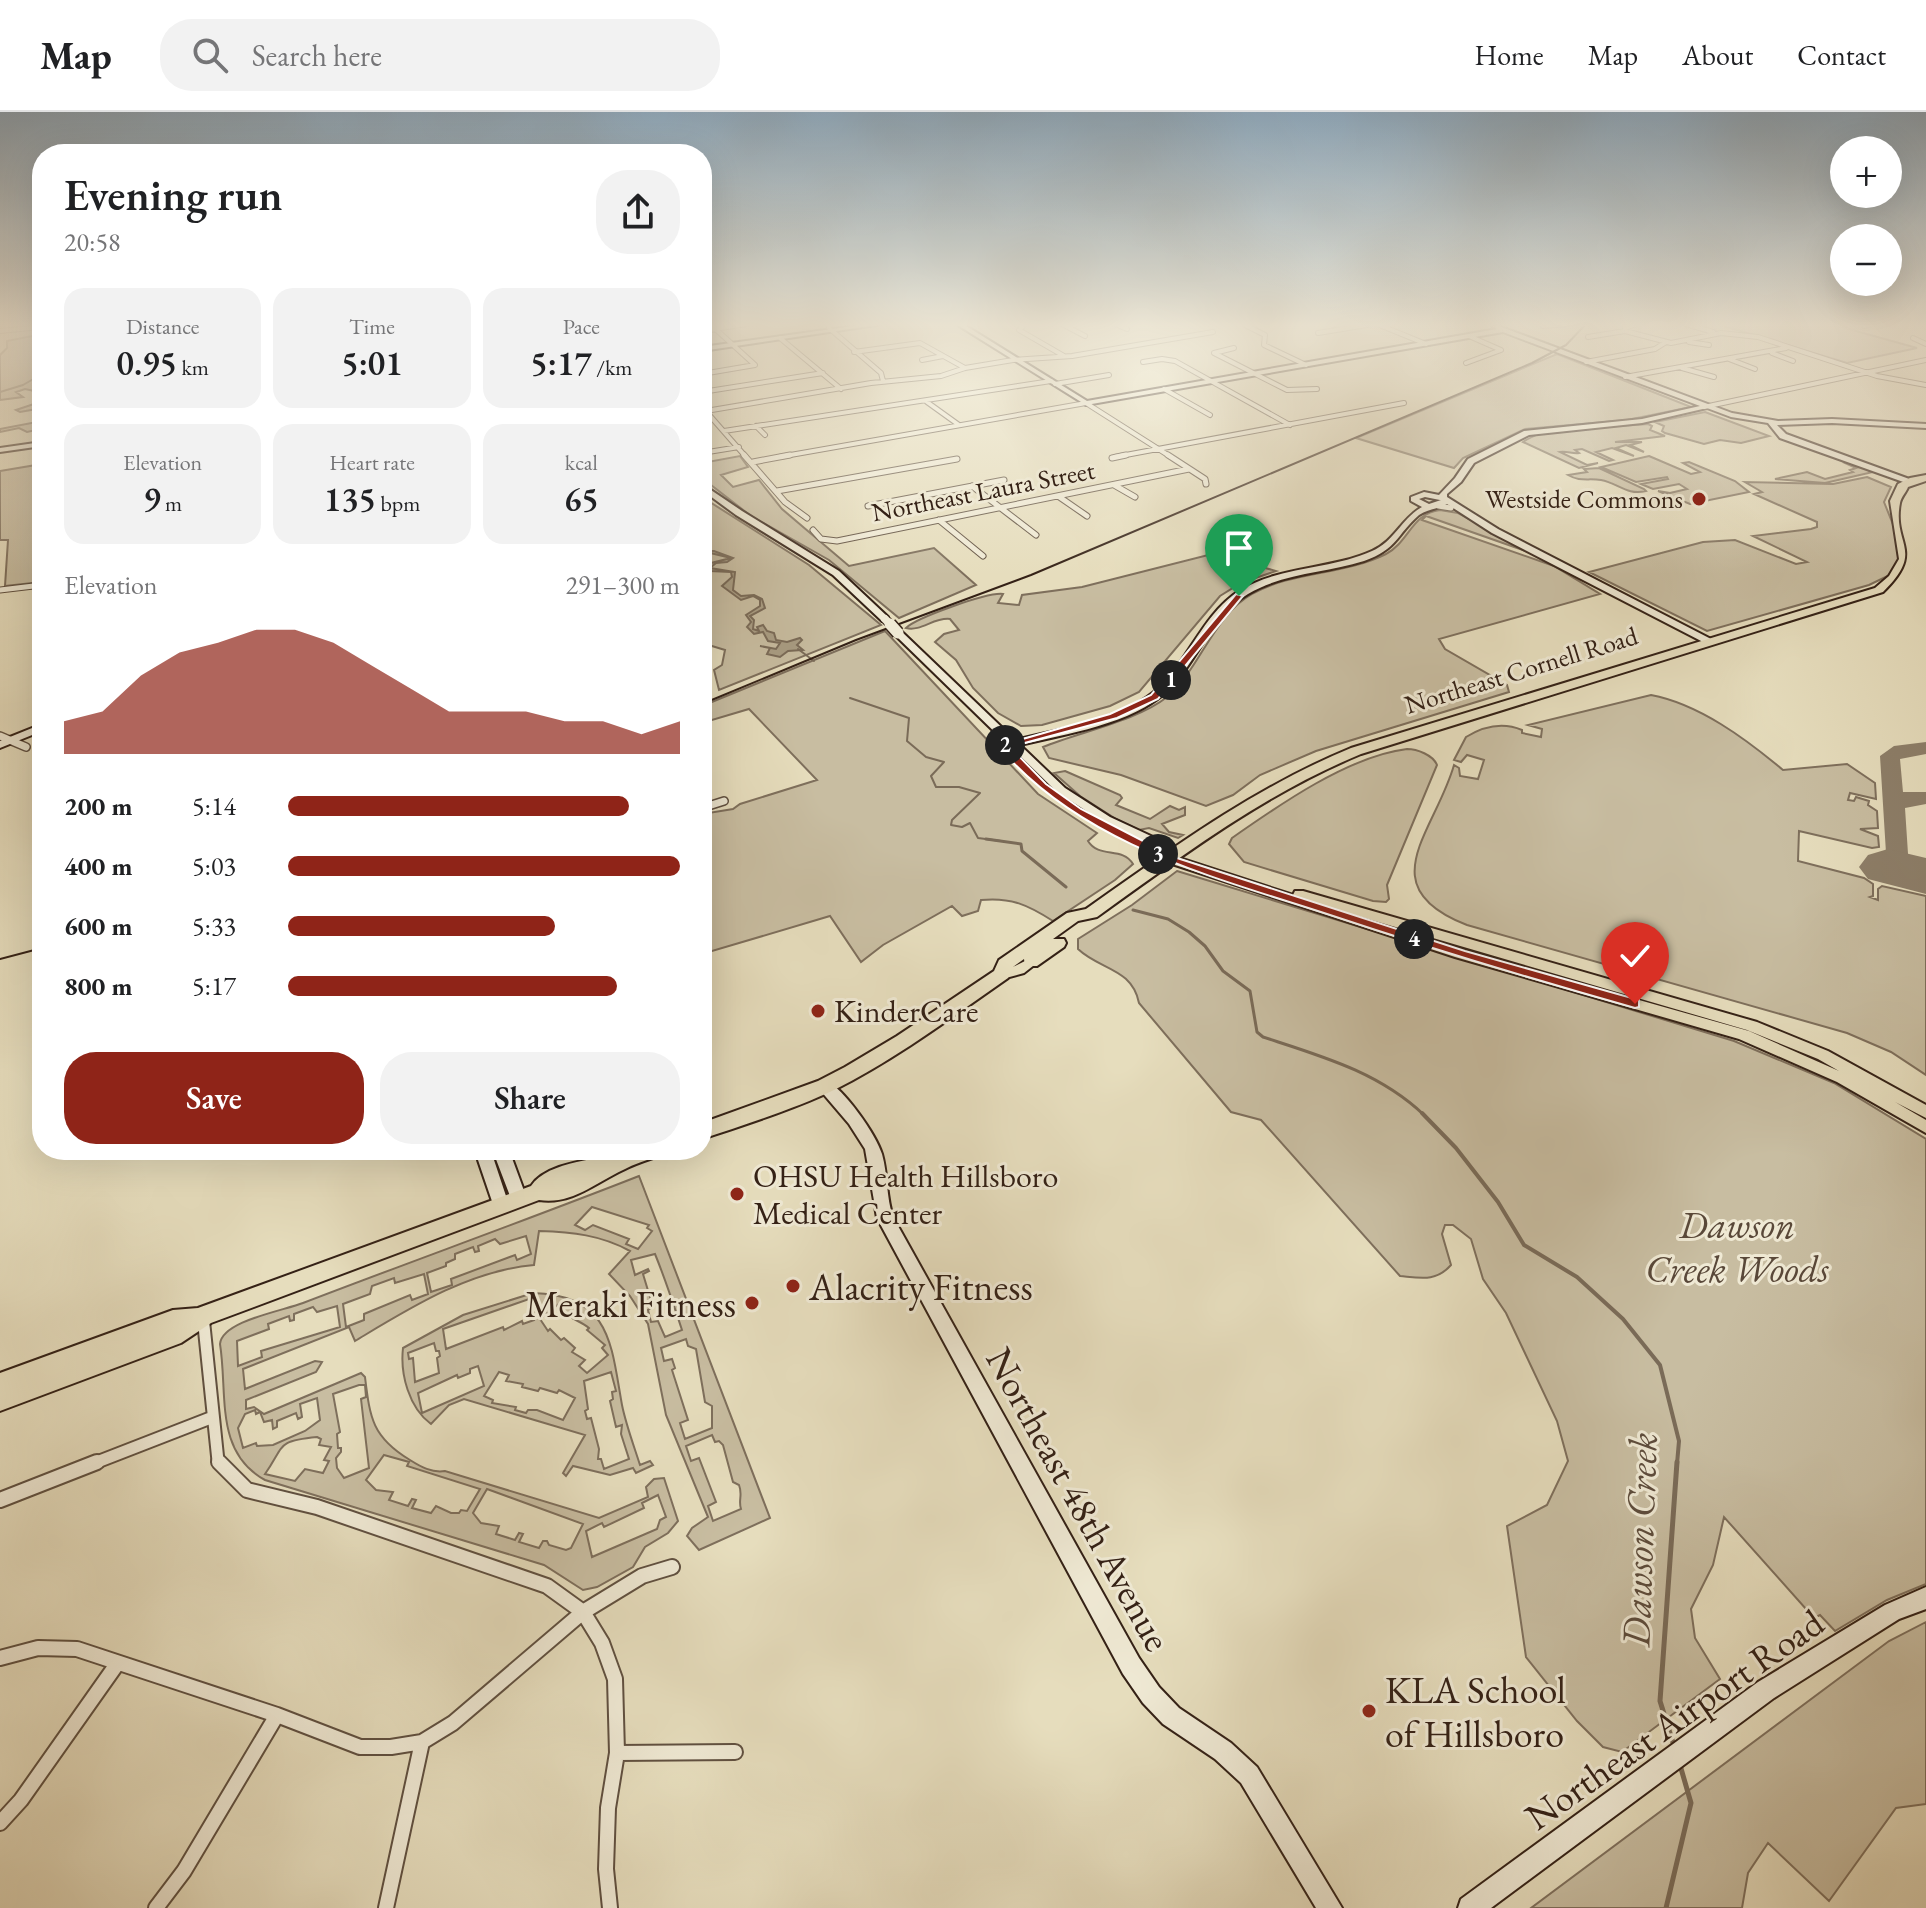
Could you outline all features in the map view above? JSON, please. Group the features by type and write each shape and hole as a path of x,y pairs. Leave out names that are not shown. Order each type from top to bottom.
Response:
{"highway":[{"name":"Northeast Cornell Road","path":"712,1127 825,1086 882,1056 1002,974 1005,964 1073,917 1091,913 1262,796 1326,762 1879,590 1901,579 1912,568 1915,557 1895,508 1896,497 1915,482"},
{"name":"Northeast Cornell Road","path":"1031,962 1085,923 1091,913"},
{"path":"0,1384 173,1320 203,1316 519,1199 548,1195 598,1177 613,1165 626,1160"},
{"path":"0,1400 173,1336 203,1316"}],"main road":[{"path":"1174,856 1752,1026 1862,1074 1926,1112"},
{"path":"1174,856 1446,949 1744,1035 1842,1078 1926,1127"},
{"name":"Northeast Cornell Road","path":"1002,974 1019,970 1031,962"}],"street":[{"path":"724,431 883,408"},
{"path":"935,408 959,425"},
{"path":"753,462 1058,408"},
{"path":"1094,408 1205,479 1206,484"},
{"path":"1197,408 1210,415"},
{"path":"1259,408 1291,426"},
{"path":"1112,458 1380,408"},
{"path":"1441,504 1443,493 1458,480 1471,461 1522,435 1555,428 1622,423 1700,408"},
{"path":"1706,408 1772,424 1811,422 1926,428"},
{"path":"712,418 787,505 807,518"},
{"path":"805,418 816,427"},
{"path":"1005,743 1112,711 1140,699 1158,685 1230,595 1260,580 1373,550 1390,539 1416,502 1415,496 1428,494 1453,478 1465,460 1515,434 1548,426 1622,423"},
{"path":"1772,424 1783,436 1915,482"},
{"path":"756,426 765,435"},
{"path":"0,449 32,444"},
{"path":"712,451 739,447"},
{"path":"777,491 957,459"},
{"name":"Northeast Laura Street","path":"813,530 821,539 832,542 1189,469"},
{"path":"868,506 1004,480"},
{"path":"1114,485 1135,497"},
{"path":"972,486 1036,535"},
{"path":"712,493 836,573 885,619 923,664 1005,743 1042,786 1108,830 1174,856"},
{"path":"1428,494 1441,504"},
{"path":"1058,496 1087,516"},
{"path":"712,499 845,583"},
{"path":"1416,502 1441,504 1470,514 1495,531 1708,641"},
{"path":"1005,743 1114,716 1145,703 1168,684 1239,596 1270,581 1379,552 1399,537 1408,519 1441,504"},
{"path":"939,520 983,556"},
{"path":"880,532 884,542"},
{"path":"0,590 32,587"},
{"path":"4,740 32,730"},
{"path":"4,740 26,747"},
{"path":"712,805 724,801"},
{"name":"Northeast 48th Avenue","path":"825,1086 839,1099 874,1152 879,1197 885,1218 1136,1674 1171,1716 1223,1751 1249,1775 1330,1908"},
{"path":"486,1160 519,1199"},
{"path":"505,1160 519,1199"},
{"path":"203,1316 218,1461 247,1490 317,1507 547,1586 583,1612 602,1643 615,1679 617,1753 608,1808 606,1869 610,1908"},
{"path":"0,1500 213,1417"},
{"path":"0,1658 24,1649 50,1645 77,1649 277,1715 360,1747 422,1742 465,1714 583,1612 642,1576 672,1567"},
{"name":"Northeast Airport Road","path":"1470,1908 1766,1690 1892,1612 1926,1598"},
{"path":"0,1823 21,1800 117,1664"},
{"path":"156,1908 184,1871 277,1715"},
{"path":"386,1908 422,1742"},
{"path":"617,1753 735,1752"}],"green space":[{"path":"23,408 32,408 20,412 16,410"},
{"path":"1428,408 1687,408 1627,420 1525,429 1463,458 1454,468 1356,438"},
{"path":"1705,412 1769,436 1741,443 1720,440 1704,444 1665,433 1662,431 1664,426 1655,422"},
{"path":"32,423 32,431 27,432 19,428 0,432 0,429"},
{"path":"1652,426 1650,430 1665,436 1615,442 1642,442 1630,445 1644,452 1626,445 1616,448 1634,456 1612,448 1596,452 1613,460 1609,461 1582,449 1575,450 1579,453 1560,452 1587,465 1598,463 1579,468 1523,442 1549,431"},
{"path":"740,456 748,467 721,475 733,487 759,480 782,509 849,566 934,548 976,585 899,618 829,560 751,516 712,486 712,461"},
{"path":"1649,456 1691,474 1700,472 1683,463 1689,462 1735,481 1749,492 1690,504 1658,491 1670,493 1687,489 1679,484 1653,489 1641,484 1667,477 1636,482 1601,467"},
{"path":"1845,463 1873,472 1825,483 1775,479 1807,472 1825,479 1853,472 1850,470 1856,468"},
{"path":"32,466 32,583 5,586 8,540 0,540 0,471"},
{"path":"1599,468 1646,491 1633,492 1596,479 1568,475"},
{"path":"1867,477 1891,487 1884,502 1904,552 1894,573 1869,585 1707,631 1589,572 1703,542 1735,540 1796,564 1807,562 1753,536 1811,529 1817,527 1817,522 1754,494 1762,492 1745,482 1833,484"},
{"path":"712,503 809,565 881,625 719,690 714,670 722,665 725,650 712,646"},
{"path":"1440,510 1458,513 1537,555 1426,516 1422,520 1554,566 1600,594 1439,639 1445,649 1507,685 1509,692 1316,751 1260,775 1233,795 1206,806 1121,775 1049,758 1043,747 1140,713 1167,697 1189,672 1227,615 1252,594 1284,581 1353,566 1386,554 1423,516"},
{"path":"1220,552 1238,557 1249,556 1255,560 1251,564 1276,571 1241,583 1220,596 1139,692 1110,706 1042,725 1021,726 998,713 973,688 956,660 935,642 944,634 959,630 950,619 906,628 937,612 982,597 1003,594 998,603 1019,605 1022,595 1082,587"},
{"path":"885,631 1038,794 1097,833 1088,841 1093,846 1123,855 1133,864 1115,880 1053,921 1010,901 981,900 978,911 962,916 952,906 883,945 861,962 830,916 712,951 712,812 733,809 740,804 817,780 749,709 712,720 712,702"},
{"path":"1651,695 1687,706 1704,715 1754,746 1783,770 1847,764 1875,783 1876,799 1850,793 1848,800 1854,801 1856,797 1869,801 1868,805 1877,811 1878,828 1860,829 1878,836 1879,847 1799,831 1798,861 1864,878 1873,884 1873,896 1870,897 1878,900 1878,889 1882,886 1926,896 1926,1075 1891,1052 1847,1033 1467,925 1438,910 1421,893 1415,875 1417,856 1454,765 1459,768 1460,776 1478,779 1484,760 1467,755 1461,762 1454,760 1466,737 1480,730 1501,726 1541,737 1542,729 1528,725"},
{"path":"1407,749 1424,753 1437,765 1387,885 1389,899 1386,902 1373,901 1244,862 1229,844 1232,838 1315,784 1362,761"},
{"path":"1065,771 1120,795 1122,798 1116,805 1150,819 1170,806 1179,810 1185,807 1185,815 1162,824 1169,832 1183,835 1178,838 1149,828 1139,830 1116,819 1080,796 1054,773"},
{"name":"Dawson Creek Woods","path":"1177,871 1734,1041 1834,1083 1926,1139 1926,1584 1887,1600 1835,1631 1820,1615 1814,1618 1724,1517 1713,1565 1691,1609 1695,1638 1720,1679 1622,1752 1603,1747 1577,1721 1526,1657 1507,1526 1547,1505 1568,1461 1557,1421 1506,1313 1483,1279 1471,1239 1453,1225 1445,1225 1442,1234 1451,1265 1434,1276 1400,1276 1261,1120 1231,1112 1139,1003 1130,983 1078,949 1078,939 1132,905"},
{"path":"639,1176 770,1518 699,1550 687,1536 692,1528 708,1517 666,1415 648,1324 630,1296 609,1274 630,1251 608,1241 575,1234 539,1231 534,1265 463,1283 418,1304 355,1341 349,1327 243,1369 245,1389 315,1361 322,1362 316,1372 246,1400 246,1409 254,1407 264,1414 361,1373 365,1377 371,1415 380,1434 397,1452 427,1469 445,1471 599,1518 648,1497 646,1487 654,1479 664,1478 678,1521 668,1533 645,1547 633,1567 597,1587 583,1590 544,1565 265,1480 249,1468 238,1454 226,1420 220,1344 231,1329","holes":["592,1207 649,1225 647,1228 652,1231 638,1249 626,1244 629,1239 593,1225 585,1230 575,1225","526,1236 531,1254 517,1260 515,1255 451,1279 452,1285 431,1292 427,1273 446,1266 455,1259 455,1254 473,1247 475,1252 479,1251 478,1246 495,1239 500,1244","655,1254 682,1330 665,1337 658,1321 651,1322 648,1310 653,1307 643,1274 648,1269 635,1275 631,1260","424,1274 428,1294 412,1300 410,1295 364,1314 364,1320 346,1327 343,1304 370,1294 372,1286 394,1278 395,1283","337,1306 340,1327 261,1351 262,1357 238,1366 237,1341 269,1329 268,1324 289,1316 290,1321 294,1320 294,1314 313,1307 317,1312","686,1339 688,1346 696,1349 705,1402 712,1406 712,1428 685,1439 680,1423 688,1420 672,1370 675,1368 672,1359 664,1361 661,1348","365,1385 366,1397 361,1399 369,1468 344,1478 337,1468 336,1458 341,1452 337,1434 340,1432 333,1394","317,1398 320,1420 305,1431 273,1445 257,1446 256,1443 243,1448 238,1428 245,1414 255,1410 256,1414 260,1412 264,1422 272,1420 273,1429 277,1427 277,1421 296,1413 298,1419 302,1417 300,1404","712,1435 715,1442 723,1445 733,1482 739,1485 741,1509 713,1521 708,1506 716,1502 699,1458 691,1461 686,1446","317,1437 321,1439 319,1445 331,1447 324,1460 329,1461 323,1473 305,1469 295,1481 265,1474 287,1443","384,1455 409,1462 407,1466 480,1489 467,1511 461,1510 459,1513 436,1506 431,1513 412,1508 416,1500 412,1499 408,1506 389,1500 393,1492 376,1490 366,1480","487,1489 583,1524 571,1548 566,1550 549,1545 547,1541 543,1541 539,1548 519,1542 523,1534 519,1533 515,1540 496,1534 499,1526 481,1523 473,1513","658,1495 666,1517 660,1520 657,1529 592,1557 586,1531 602,1523 604,1527 644,1508 642,1503"]},
{"path":"533,1293 559,1296 593,1313 610,1343 624,1413 640,1465 650,1461 653,1465 636,1473 633,1468 610,1475 573,1466 566,1476 563,1473 585,1435 464,1399 449,1405 431,1424 417,1409 408,1390 403,1369 403,1348 463,1315","holes":["529,1299 534,1320 523,1324 522,1321 504,1330 503,1327 446,1349 443,1329","560,1303 565,1308 562,1311 589,1328 587,1330 605,1345 602,1348 608,1355 587,1373 579,1366 585,1360 572,1352 575,1348 550,1329 548,1331 540,1319","434,1343 440,1356 437,1358 439,1373 415,1382 413,1358 409,1359 408,1353","478,1366 484,1386 422,1413 418,1393 457,1375 458,1378 470,1373 470,1369","499,1372 509,1375 506,1381 523,1384 522,1387 557,1393 559,1390 575,1398 563,1420 537,1410 526,1413 515,1410 516,1407 492,1403 493,1400 484,1396","611,1372 616,1391 612,1392 613,1399 610,1401 616,1427 622,1425 621,1434 629,1459 604,1469 601,1459 598,1459 599,1449 591,1418 587,1419 585,1411 588,1409 584,1381"]},
{"path":"1926,1622 1926,1804 1896,1808 1829,1901 1768,1843 1748,1873 1742,1908 1531,1908 1889,1641"}],"shaded area":[{"path":"712,551 733,558 712,566 712,563 731,558"},
{"path":"712,568 735,572 733,590 741,596 754,595 762,599 765,608 750,616 754,620 753,629 759,631 757,627 763,625 767,631 774,633 776,640 787,642 800,638 802,640 797,645 803,650 788,651 780,657 767,654 770,648 760,646 776,649 780,643 768,641 763,632 754,634 747,627 751,622 746,615 760,606 760,600 753,596 741,600 722,586 732,577 731,572 712,571"}],"waterway":[{"name":"Dawson Creek","path":"798,649 814,661"},
{"name":"Dawson Creek","path":"850,698 909,718 907,741 926,757 944,762 931,776 936,787 959,787 980,793 952,820 951,825 962,827 970,823 978,838 990,840"},
{"name":"Dawson Creek","path":"990,840 1001,841"},
{"name":"Dawson Creek","path":"990,840 1021,844 1022,851 1066,887"},
{"name":"Dawson Creek","path":"1133,910 1168,919 1205,946 1223,971 1250,991 1257,1032 1263,1037 1369,1076 1424,1115"},
{"name":"Dawson Creek","path":"1424,1115 1456,1148 1498,1202 1524,1245 1577,1277 1623,1319 1660,1365 1679,1441 1677,1464"},
{"name":"Dawson Creek","path":"1674,1746 1660,1701 1677,1462"},
{"name":"Dawson Creek","path":"1666,1908 1691,1803 1680,1765"}],"taxiway":[{"path":"1893,809 1890,756 1901,750 1926,748"},
{"path":"1898,869 1894,805 1906,798 1926,798"}],"runway":[{"path":"1888,867 1926,876"}],"tram line":[{"path":"712,700 856,640 1031,575 1426,408"},
{"path":"0,959 32,951"}],"place":[{"name":"Westside Commons","path":"1699,499"},
{"name":"KinderCare","path":"818,1011"},
{"name":"OHSU Health Hillsboro Medical Center","path":"737,1194"},
{"name":"Alacrity Fitness","path":"793,1286"},
{"name":"Meraki Fitness","path":"752,1303"},
{"name":"KLA School of Hillsboro","path":"1369,1711"}],"route":[{"path":"1239,596 1229,604 1168,684 1154,697 1114,716 1003,746 1042,786 1077,811 1108,830 1192,868 1460,954 1635,1004"}]}
